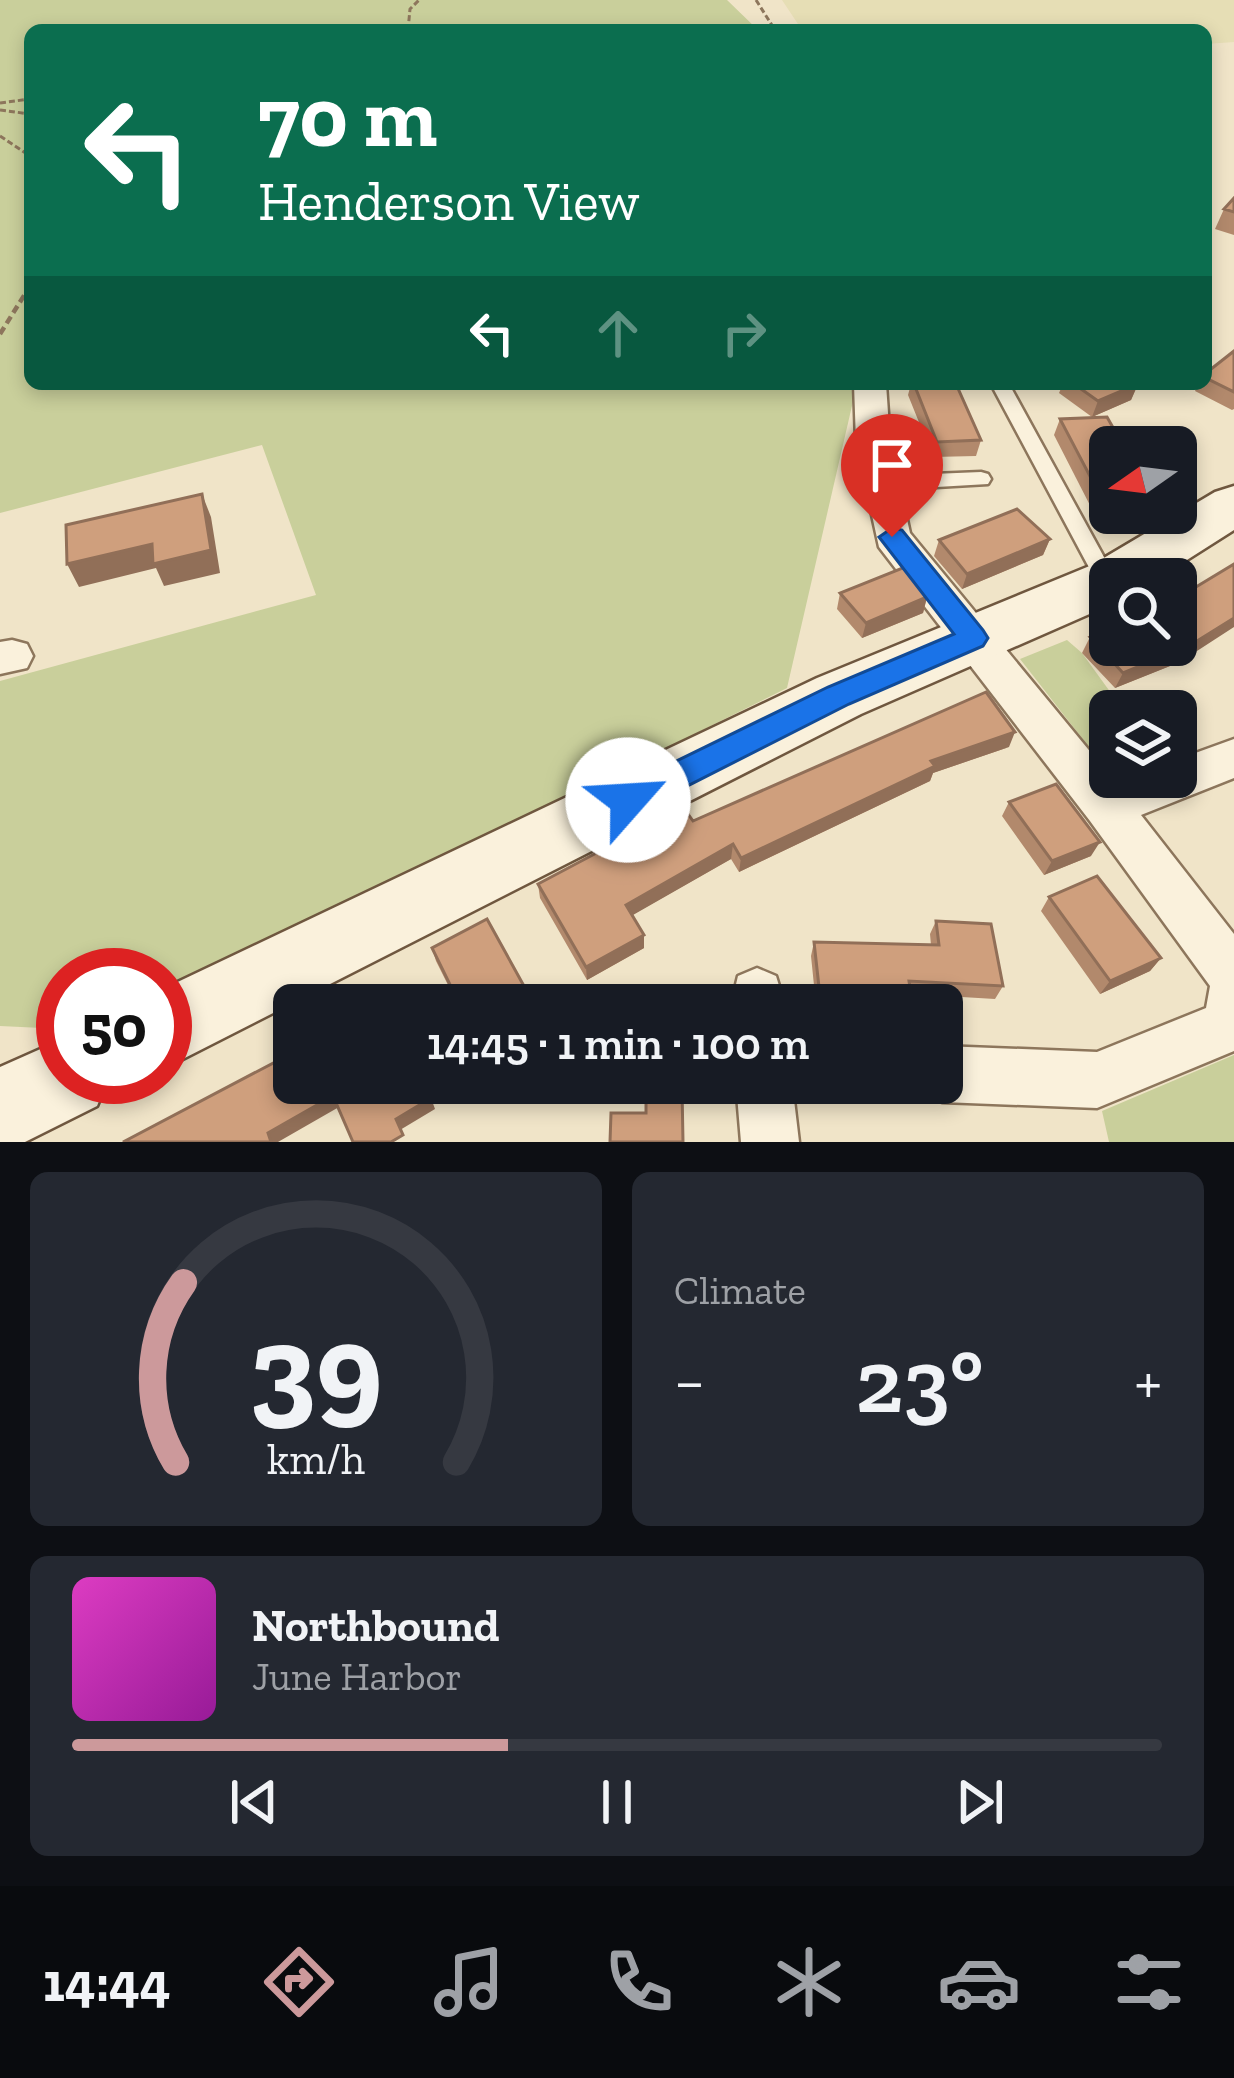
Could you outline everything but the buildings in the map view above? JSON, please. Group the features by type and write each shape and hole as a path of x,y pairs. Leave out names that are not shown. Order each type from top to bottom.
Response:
{"main road":[{"path":"1148,558 1234,505"},
{"path":"192,1016 838,696 1089,590"},
{"path":"0,1111 36,1093"}],"street":[{"path":"869,390 866,420 885,483 892,537 992,631 1107,807 1234,976"},
{"path":"1107,807 1234,758"},
{"path":"963,1076 1097,1080 1232,1025 1234,992"},
{"path":"766,1104 770,1142"}],"lane":[{"path":"1003,390 1097,558"},
{"path":"885,483 981,479"}],"path":[{"path":"0,334 24,293"}],"shaded area":[{"path":"782,0 1234,0 1234,42 1212,44 1212,24 798,24"}],"green space":[{"path":"0,0 727,0 752,24 24,24 24,390 856,390 787,688 192,984 192,948 36,948 36,1028 0,1026 0,681 316,595 262,445 0,513"},
{"path":"1067,640 1082,653 1109,690 1089,690 1089,747 1020,659"},
{"path":"1234,1055 1234,1142 1109,1142 1102,1111"}],"route":[{"path":"628,800 838,696 973,638 892,537"}]}
